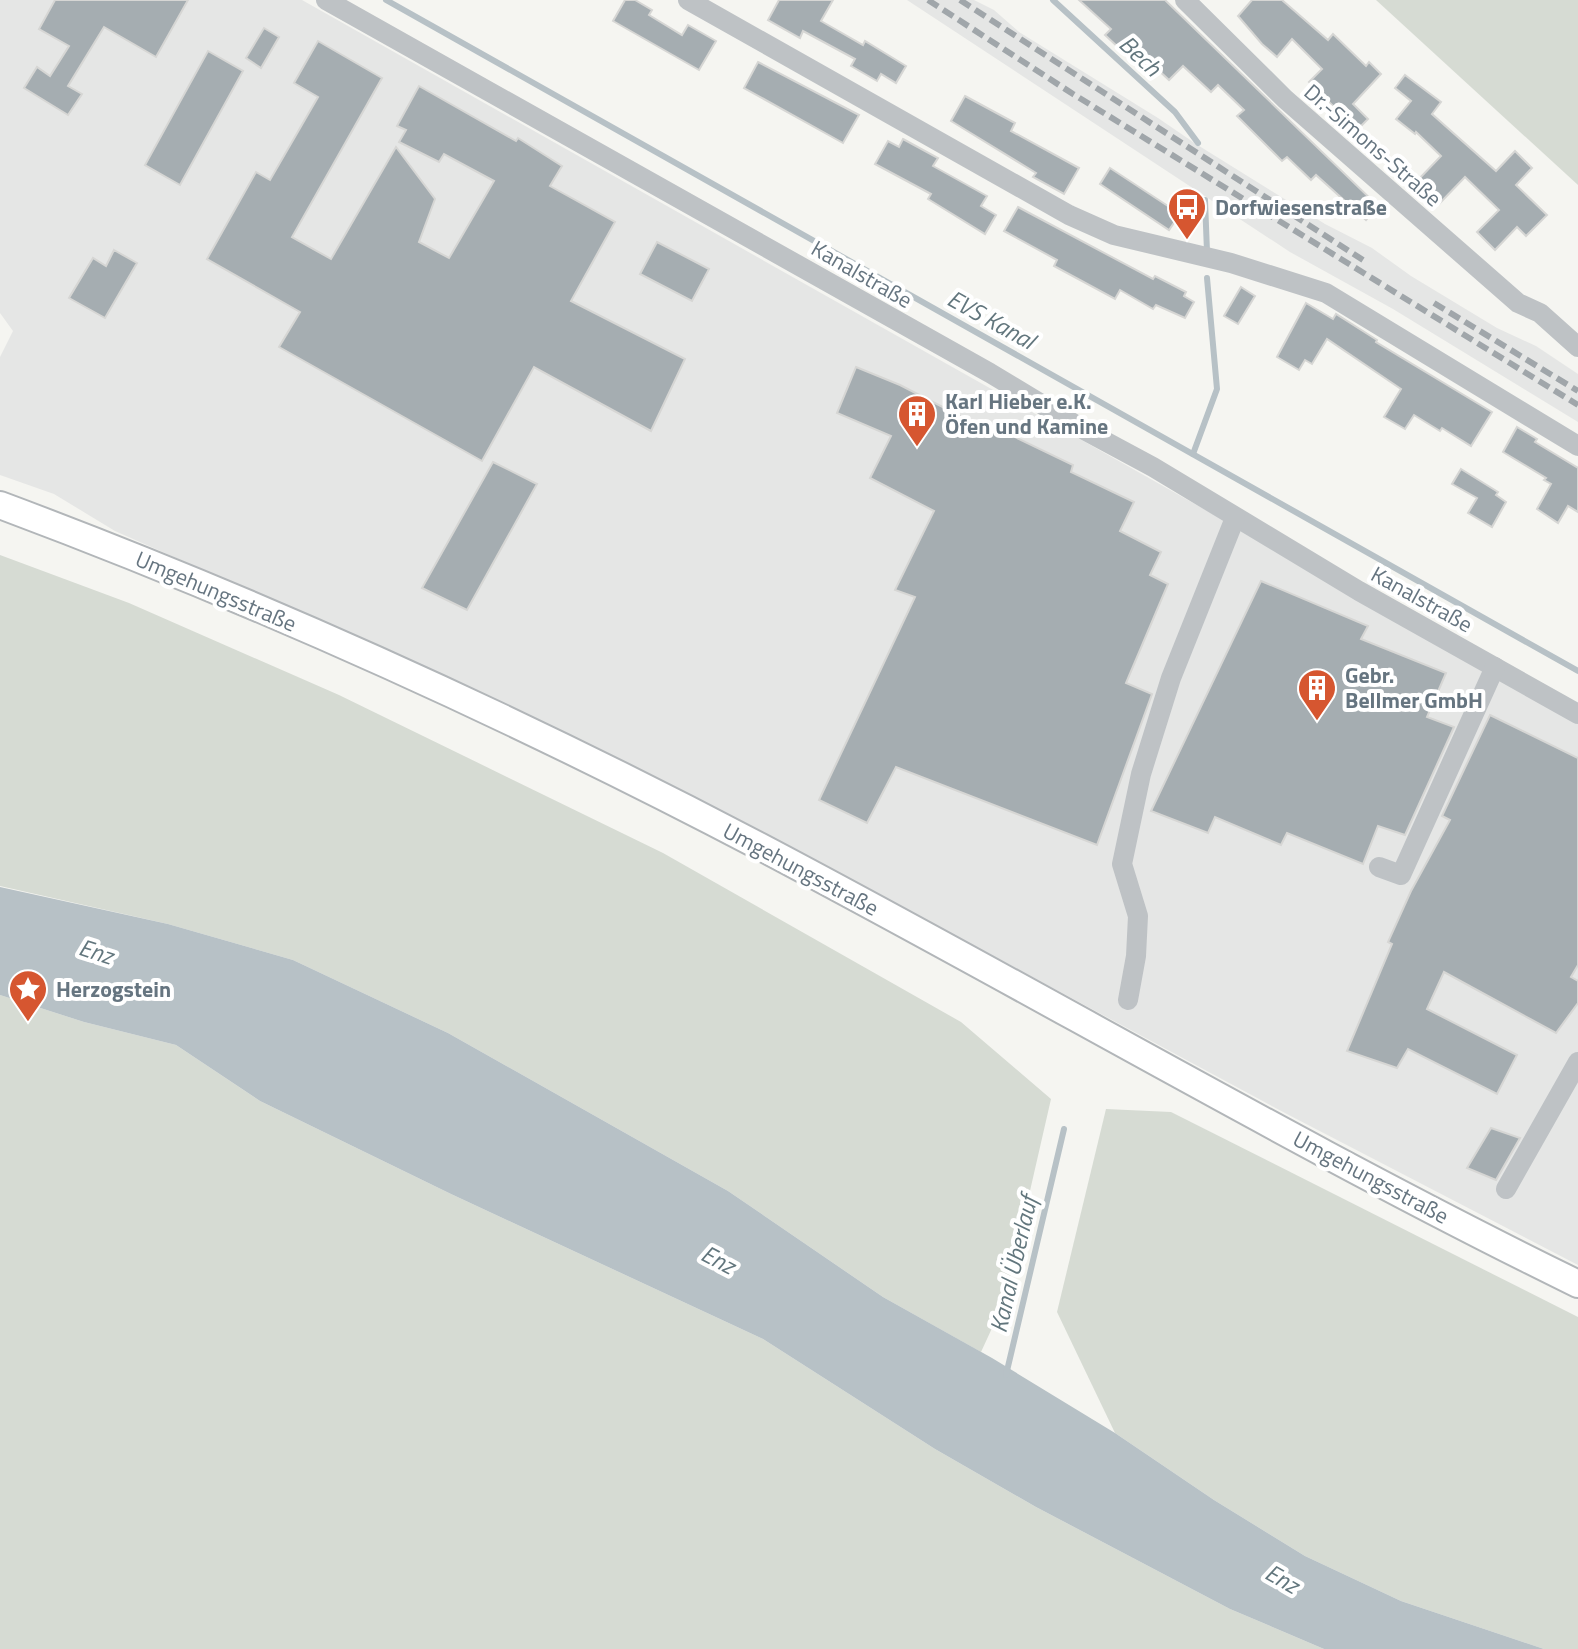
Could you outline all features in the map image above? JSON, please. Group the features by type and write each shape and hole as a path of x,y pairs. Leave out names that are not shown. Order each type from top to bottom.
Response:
{"main road":[{"name":"Umgehungsstraße","path":"0,505 252,605 611,771 756,844 1310,1146 1578,1284"}],"street":[{"name":"Kanalstraße","path":"326,0 990,373 1235,518 1578,714"},
{"path":"688,0 1069,215 1114,235 1231,263 1337,298 1578,446"},
{"name":"Dr.-Simons-Straße","path":"1185,0 1285,99 1518,303 1540,313 1578,347"},
{"path":"1128,1000 1136,956 1138,916 1122,864 1141,774 1171,678 1235,518"},
{"path":"1379,867 1401,875 1495,667"},
{"path":"1506,1189 1578,1062"}],"shaded area":[{"path":"0,0 302,0 1443,644 1578,724 1578,1265 1285,1113 746,823 457,682 115,531 54,494 0,475 0,357 13,331 0,313"},
{"path":"907,0 974,0 994,10 1019,32 1325,224 1372,248 1411,276 1497,328 1536,346 1578,374 1578,422 1393,309 1290,252"},
{"path":"1376,0 1578,0 1578,185"},
{"path":"0,555 129,603 339,695 663,853 961,1022 1051,1099 1005,1300 981,1352 883,1297 728,1191 448,1033 293,960 168,924 0,886"},
{"path":"0,995 84,1022 176,1045 260,1101 763,1339 935,1449 1036,1507 1230,1609 1324,1649 0,1649"},
{"path":"1106,1109 1171,1112 1578,1317 1578,1649 1544,1649 1401,1601 1305,1556 1214,1500 1115,1433 1057,1312"}],"water":[{"name":"Enz","path":"0,887 168,924 293,960 448,1033 728,1191 883,1297 992,1358 1115,1433 1214,1500 1305,1556 1401,1601 1544,1649 1324,1649 1230,1609 1036,1507 935,1449 763,1339 260,1101 176,1045 84,1022 0,995"}],"building":[{"path":"55,0 188,0 156,57 104,27 68,86 82,94 68,115 24,88 37,67 50,76 69,46 39,29"},
{"path":"625,0 635,0 652,10 649,15 682,35 688,25 716,41 699,70 613,21"},
{"path":"779,0 833,0 821,21 863,45 865,41 906,66 896,83 881,74 877,81 851,66 855,59 803,31 800,38 768,20"},
{"path":"1079,0 1165,0 1378,206 1366,220 1316,175 1311,180 1287,157 1282,161 1237,116 1244,110 1218,85 1211,92 1183,66 1169,80 1154,66 1147,74 1105,35 1111,29"},
{"path":"1252,0 1282,0 1328,40 1333,34 1366,66 1369,62 1381,74 1353,104 1368,119 1357,130 1309,82 1322,69 1292,39 1277,57 1238,16"},
{"path":"264,28 279,37 261,68 246,58"},
{"path":"318,41 382,78 292,237 331,259 396,147 435,199 419,242 449,258 494,181 444,154 439,162 399,142 406,130 397,126 419,86 516,141 518,138 562,166 550,186 615,222 571,301 685,359 651,431 534,367 482,461 279,347 300,312 207,259 256,172 270,180 318,97 294,83"},
{"path":"208,51 243,71 180,185 145,165"},
{"path":"758,62 859,115 843,143 744,88"},
{"path":"1405,75 1441,102 1432,114 1496,171 1515,151 1532,168 1516,185 1547,215 1526,236 1517,227 1495,250 1477,232 1499,210 1465,177 1439,204 1416,182 1441,156 1416,132 1396,119 1411,101 1395,88"},
{"path":"965,96 1015,123 1011,131 1079,168 1064,194 1033,177 1036,173 951,121"},
{"path":"903,139 938,158 933,166 987,196 981,206 996,215 985,234 928,199 931,194 875,164 888,141 899,147"},
{"path":"1110,168 1180,214 1169,230 1100,184"},
{"path":"1018,207 1153,279 1155,276 1186,292 1184,296 1194,302 1185,318 1156,305 1153,309 1120,290 1115,299 1054,266 1057,260 1004,231"},
{"path":"657,242 709,269 692,301 640,274"},
{"path":"114,250 137,263 105,318 69,298 93,258 106,266"},
{"path":"1241,287 1255,296 1238,324 1224,316"},
{"path":"1306,303 1333,319 1336,314 1376,342 1492,412 1471,446 1414,415 1405,429 1384,417 1401,389 1327,339 1312,364 1305,360 1299,370 1277,357"},
{"path":"856,367 900,385 987,430 990,425 1073,465 1071,472 1134,502 1120,531 1161,552 1150,575 1168,584 1126,683 1152,694 1097,845 896,767 867,823 819,800 915,597 895,590 934,511 870,478 891,436 837,413"},
{"path":"1517,427 1537,439 1535,442 1578,468 1578,512 1568,506 1558,523 1537,509 1551,484 1503,452"},
{"path":"493,462 537,484 467,610 422,588"},
{"path":"1461,469 1498,492 1496,495 1506,502 1492,527 1468,513 1477,498 1452,484"},
{"name":"Gebr. Bellmer GmbH","path":"1261,581 1368,626 1361,639 1446,673 1427,717 1454,727 1405,835 1378,826 1363,864 1287,833 1281,845 1215,817 1208,833 1151,811"},
{"path":"1490,715 1578,758 1578,965 1571,977 1578,981 1578,1003 1556,1033 1444,972 1427,1009 1517,1055 1497,1094 1408,1049 1397,1068 1347,1051 1392,944 1388,942 1411,891 1450,820 1442,816"},
{"path":"1491,1128 1520,1138 1496,1180 1467,1168"}],"waterway":[{"name":"EVS Kanal","path":"386,0 1578,671"},
{"name":"Bech","path":"1053,0 1175,112 1198,143"},
{"name":"Bech","path":"1205,200 1207,252"},
{"name":"Bech","path":"1193,454 1217,389 1207,278"},
{"name":"Kanal Überlauf","path":"1006,1375 1064,1129"}],"railway":[{"path":"928,0 1073,94 1578,405"},
{"path":"960,0 1363,260"},
{"path":"1434,303 1578,391"}],"place":[{"name":"Dorfwiesenstraße","path":"1187,241"},
{"name":"Karl Hieber e.K. Öfen und Kamine","path":"917,448"},
{"name":"Gebr. Bellmer GmbH","path":"1317,722"},
{"name":"Herzogstein","path":"28,1023"}]}
